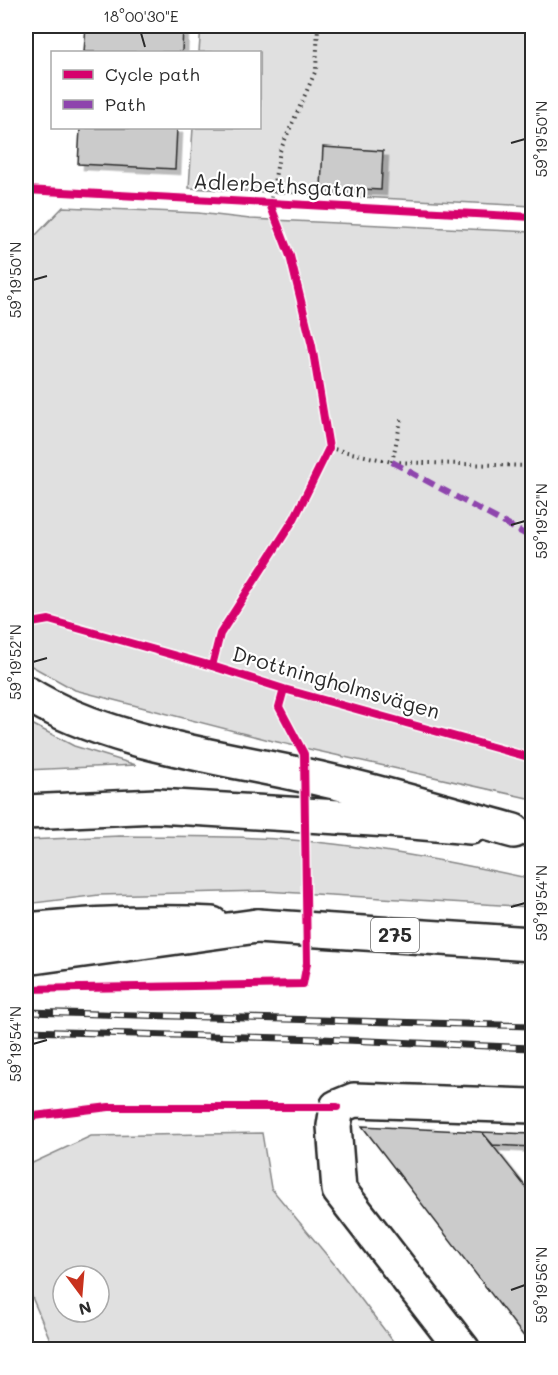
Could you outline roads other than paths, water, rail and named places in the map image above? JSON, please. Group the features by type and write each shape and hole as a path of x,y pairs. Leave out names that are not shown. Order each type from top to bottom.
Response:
{"main road":[{"path":"26,693 80,721 120,734 183,750 328,780 523,833"},
{"path":"26,812 157,806 388,820 523,833"},
{"path":"26,930 166,922 257,926"},
{"path":"26,958 257,926"},
{"name":"275","path":"257,926 532,944"},
{"path":"463,1350 339,1190 334,1126 337,1107 354,1100 532,1106"}],"railway":[{"path":"26,1012 532,1026"},
{"path":"26,1031 322,1039 532,1048"}]}
